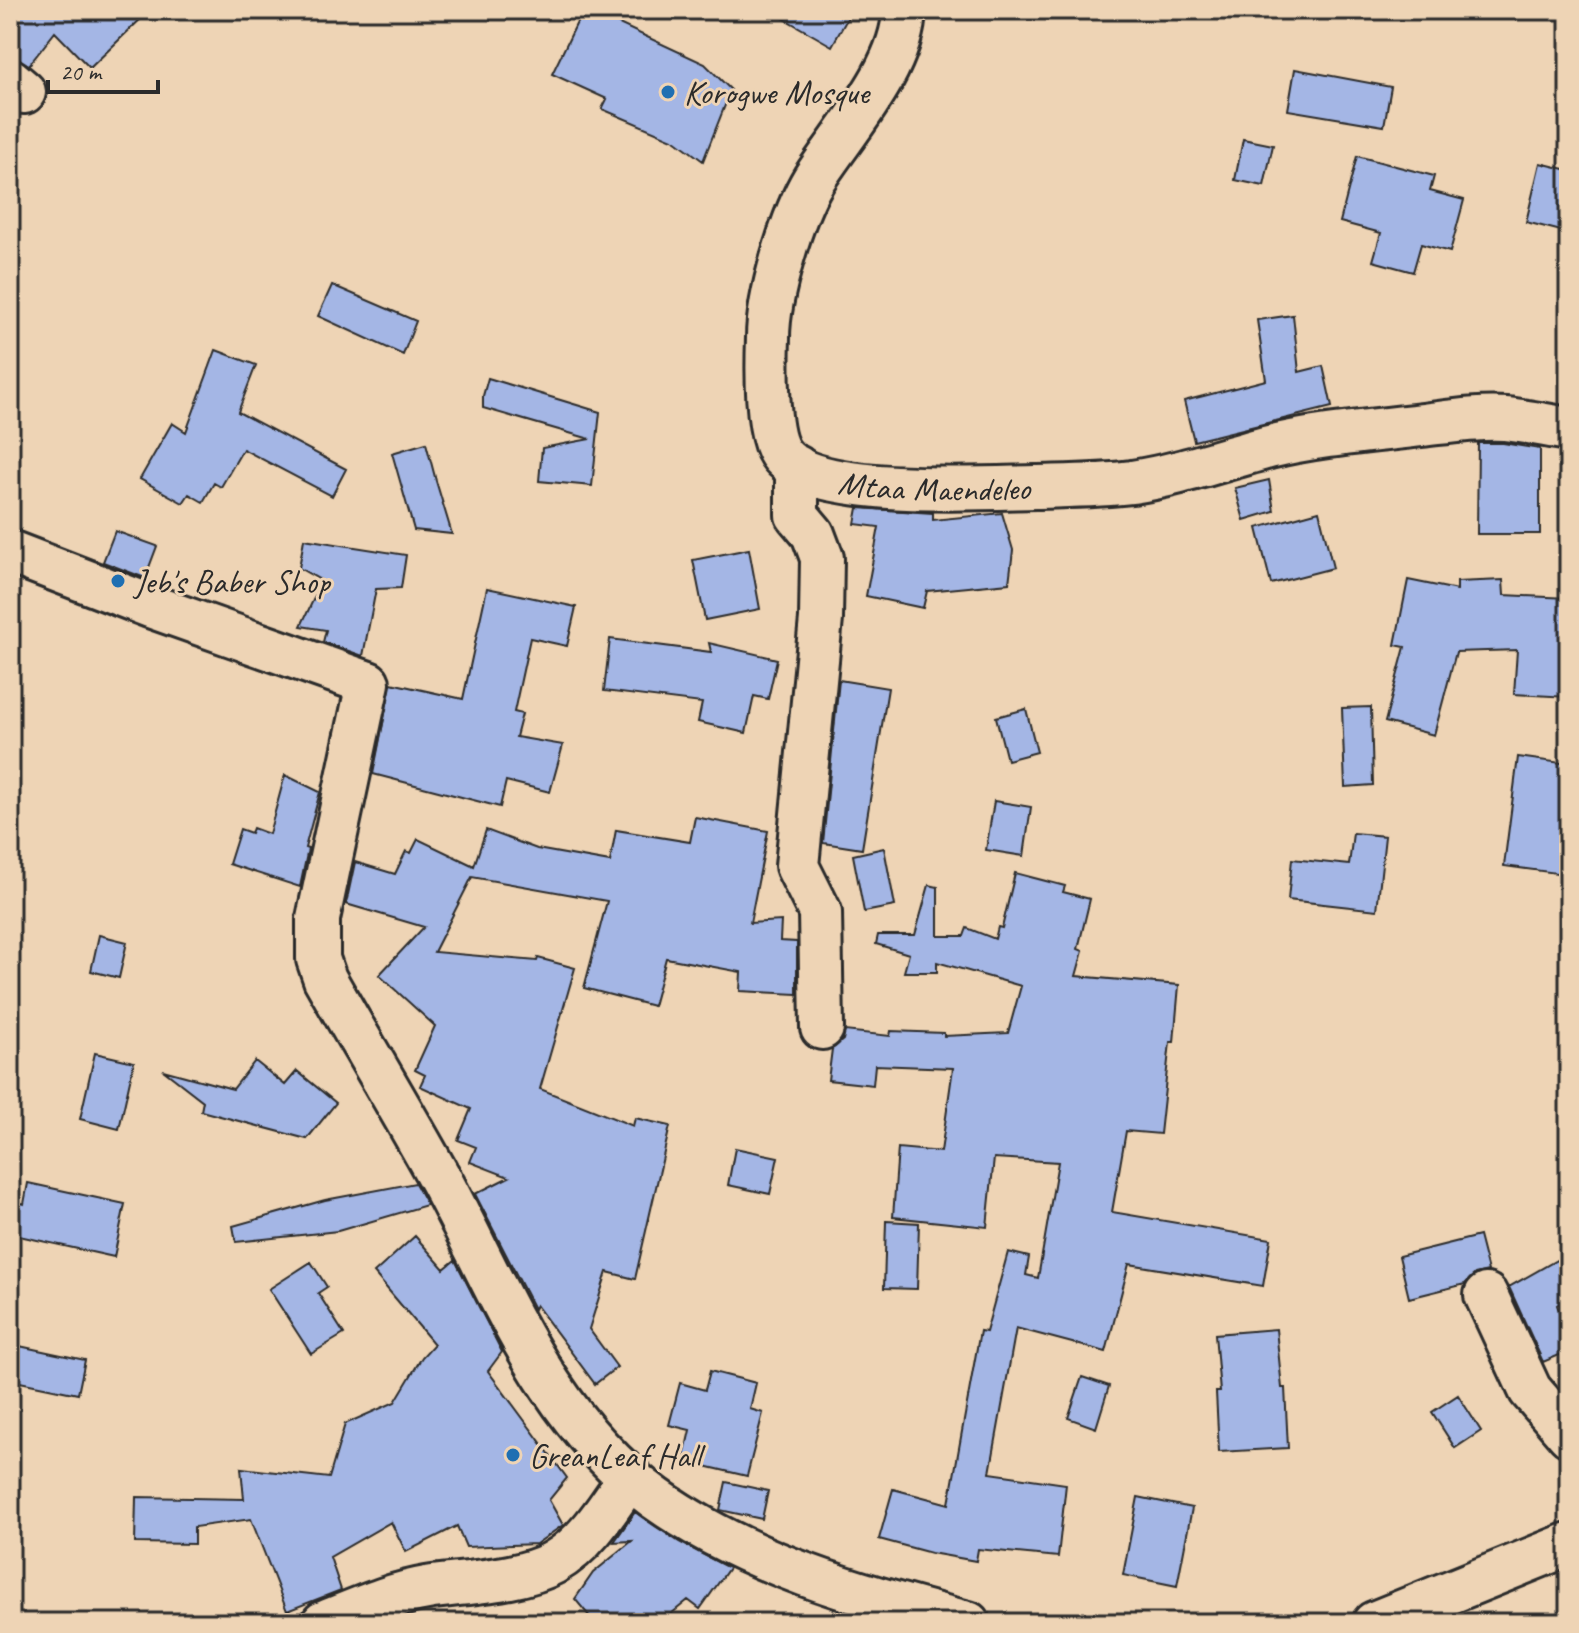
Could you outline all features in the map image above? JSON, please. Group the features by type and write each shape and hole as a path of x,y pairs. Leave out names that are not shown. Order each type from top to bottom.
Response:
{"street":[{"name":"Mtaa Maendeleo","path":"904,10 900,35 890,61 812,182 775,284 768,333 769,406 779,452 797,467 839,481 867,485 942,489 1089,486 1170,475 1271,447 1425,425 1503,419 1569,429"},
{"path":"797,467 797,515 813,534 822,558 821,619 797,866 820,912 822,1028"},
{"path":"10,552 150,606 368,683 318,919 318,959 331,990 440,1180 509,1318 559,1400 630,1476 654,1497 701,1527 804,1574 894,1605 968,1623"},
{"path":"1486,1295 1530,1390 1569,1435"},
{"path":"323,1623 404,1593 520,1573 554,1562 584,1537 630,1476"},
{"path":"1374,1623 1569,1544"}],"building":[{"path":"10,10 150,10 90,68 55,32 29,65 10,57"},
{"path":"583,10 624,10 619,24 705,64 731,90 703,161 675,140 602,109 607,99 552,74"},
{"path":"769,10 852,10 832,46"},
{"path":"1295,69 1391,87 1384,126 1288,110"},
{"path":"1243,139 1273,145 1264,186 1235,180"},
{"path":"1357,156 1434,176 1430,191 1464,200 1450,252 1421,244 1413,272 1373,261 1381,233 1340,222"},
{"path":"1540,163 1569,170 1569,233 1526,222"},
{"path":"332,285 416,321 403,355 318,316"},
{"path":"1293,315 1299,372 1323,366 1332,407 1194,441 1184,401 1266,380 1257,320"},
{"path":"216,350 256,365 238,412 346,469 332,496 243,449 221,487 214,483 203,502 189,494 183,503 140,479 172,423 186,432"},
{"path":"488,378 600,412 592,486 539,481 542,448 590,439 483,408"},
{"path":"426,443 452,534 414,530 392,453"},
{"path":"1478,443 1503,443 1540,449 1540,534 1477,534"},
{"path":"1269,480 1274,511 1244,520 1235,488"},
{"path":"858,508 933,513 933,520 1002,513 1013,550 1009,583 927,591 923,608 866,596 879,527 855,524"},
{"path":"1319,511 1333,568 1271,584 1257,528"},
{"path":"115,531 157,546 145,578 103,562"},
{"path":"304,539 406,555 401,588 376,589 363,656 323,642 326,630 301,626 322,581 299,568"},
{"path":"749,549 760,609 705,620 693,560"},
{"path":"1408,580 1457,590 1457,582 1503,580 1504,595 1569,598 1569,697 1514,694 1517,650 1456,652 1434,735 1385,722 1405,647 1395,645"},
{"path":"487,588 576,607 567,646 530,638 514,712 522,714 516,737 563,745 550,792 506,781 500,807 373,774 391,683 463,699"},
{"path":"610,639 711,652 709,643 777,659 768,699 754,696 746,733 698,722 702,703 604,691"},
{"path":"839,680 888,688 862,849 823,843"},
{"path":"1371,707 1373,785 1345,787 1342,708"},
{"path":"1026,709 1037,752 1007,760 996,717"},
{"path":"1518,757 1569,764 1569,834 1564,874 1504,866"},
{"path":"285,775 320,792 305,848 308,849 300,887 229,864 240,829 251,833 253,828 269,834"},
{"path":"994,801 1031,807 1024,856 986,850"},
{"path":"695,817 768,831 750,923 781,921 780,941 797,942 797,994 740,991 741,972 666,958 653,1006 584,988 607,901 472,877 434,952 537,961 538,958 575,968 540,1089 633,1126 635,1118 670,1126 635,1279 607,1272 589,1329 617,1367 595,1384 536,1305 534,1309 475,1194 509,1177 470,1162 476,1147 458,1140 471,1109 420,1086 425,1075 415,1070 435,1026 379,975 424,927 346,904 355,862 395,874 406,851 411,853 418,839 474,866 486,830 537,849 610,862 616,830 690,842"},
{"path":"1353,833 1385,836 1377,910 1288,900 1292,859 1349,865"},
{"path":"884,848 895,906 864,912 853,855"},
{"path":"1015,873 1065,886 1063,892 1090,899 1078,949 1083,951 1076,976 1179,985 1160,1134 1126,1131 1112,1212 1271,1239 1263,1286 1129,1264 1106,1352 1016,1328 990,1473 1066,1484 1058,1557 978,1549 976,1561 879,1539 893,1489 949,1504 980,1331 986,1332 1008,1252 1029,1257 1026,1275 1038,1278 1058,1162 994,1158 987,1227 893,1217 898,1148 941,1152 953,1068 875,1065 873,1085 828,1080 832,1049 843,1040 845,1031 890,1036 891,1031 944,1033 944,1036 1008,1033 1021,986 937,962 937,972 904,972 909,954 876,944 878,935 915,935 929,885 938,887 938,936 964,936 967,928 995,939 998,927 1002,928"},
{"path":"99,935 127,942 119,978 91,971"},
{"path":"95,1053 134,1062 119,1129 80,1119"},
{"path":"255,1061 285,1085 297,1071 336,1103 307,1139 201,1111 203,1101 163,1070 233,1089"},
{"path":"735,1148 778,1157 770,1194 728,1185"},
{"path":"28,1183 125,1204 114,1257 10,1234 10,1199 24,1204"},
{"path":"415,1183 427,1205 338,1231 236,1242 233,1226 325,1200"},
{"path":"886,1221 919,1223 917,1289 884,1288"},
{"path":"415,1236 444,1269 455,1260 502,1352 488,1371 567,1478 549,1500 563,1525 536,1544 466,1547 457,1526 406,1552 391,1522 330,1557 341,1590 287,1611 251,1519 194,1527 194,1544 135,1543 136,1497 244,1499 241,1468 329,1478 345,1424 395,1402 422,1357 434,1344 374,1273"},
{"path":"1479,1236 1488,1271 1475,1274 1465,1284 1409,1298 1399,1256"},
{"path":"1569,1253 1569,1298 1557,1305 1569,1337 1569,1351 1543,1362 1509,1287"},
{"path":"311,1262 327,1287 318,1293 344,1334 311,1354 269,1289"},
{"path":"1276,1329 1282,1388 1285,1388 1288,1448 1219,1452 1216,1392 1220,1392 1215,1334"},
{"path":"10,1344 85,1360 78,1394 10,1380"},
{"path":"710,1371 756,1383 750,1409 763,1413 747,1476 683,1461 690,1430 669,1425 680,1383 705,1390"},
{"path":"1082,1377 1109,1386 1096,1428 1068,1418"},
{"path":"1458,1395 1481,1431 1455,1448 1432,1412"},
{"path":"726,1482 768,1491 762,1519 720,1510"},
{"path":"1138,1497 1192,1508 1177,1586 1123,1575"},
{"path":"635,1512 679,1542 729,1568 700,1609 688,1600 660,1623 595,1623 575,1599 593,1573 632,1541 614,1542"}],"place":[{"name":"Korogwe Mosque","path":"668,92"},
{"name":"Jeb's Baber Shop","path":"118,581"},
{"name":"GreanLeaf Hall","path":"513,1455"}]}
